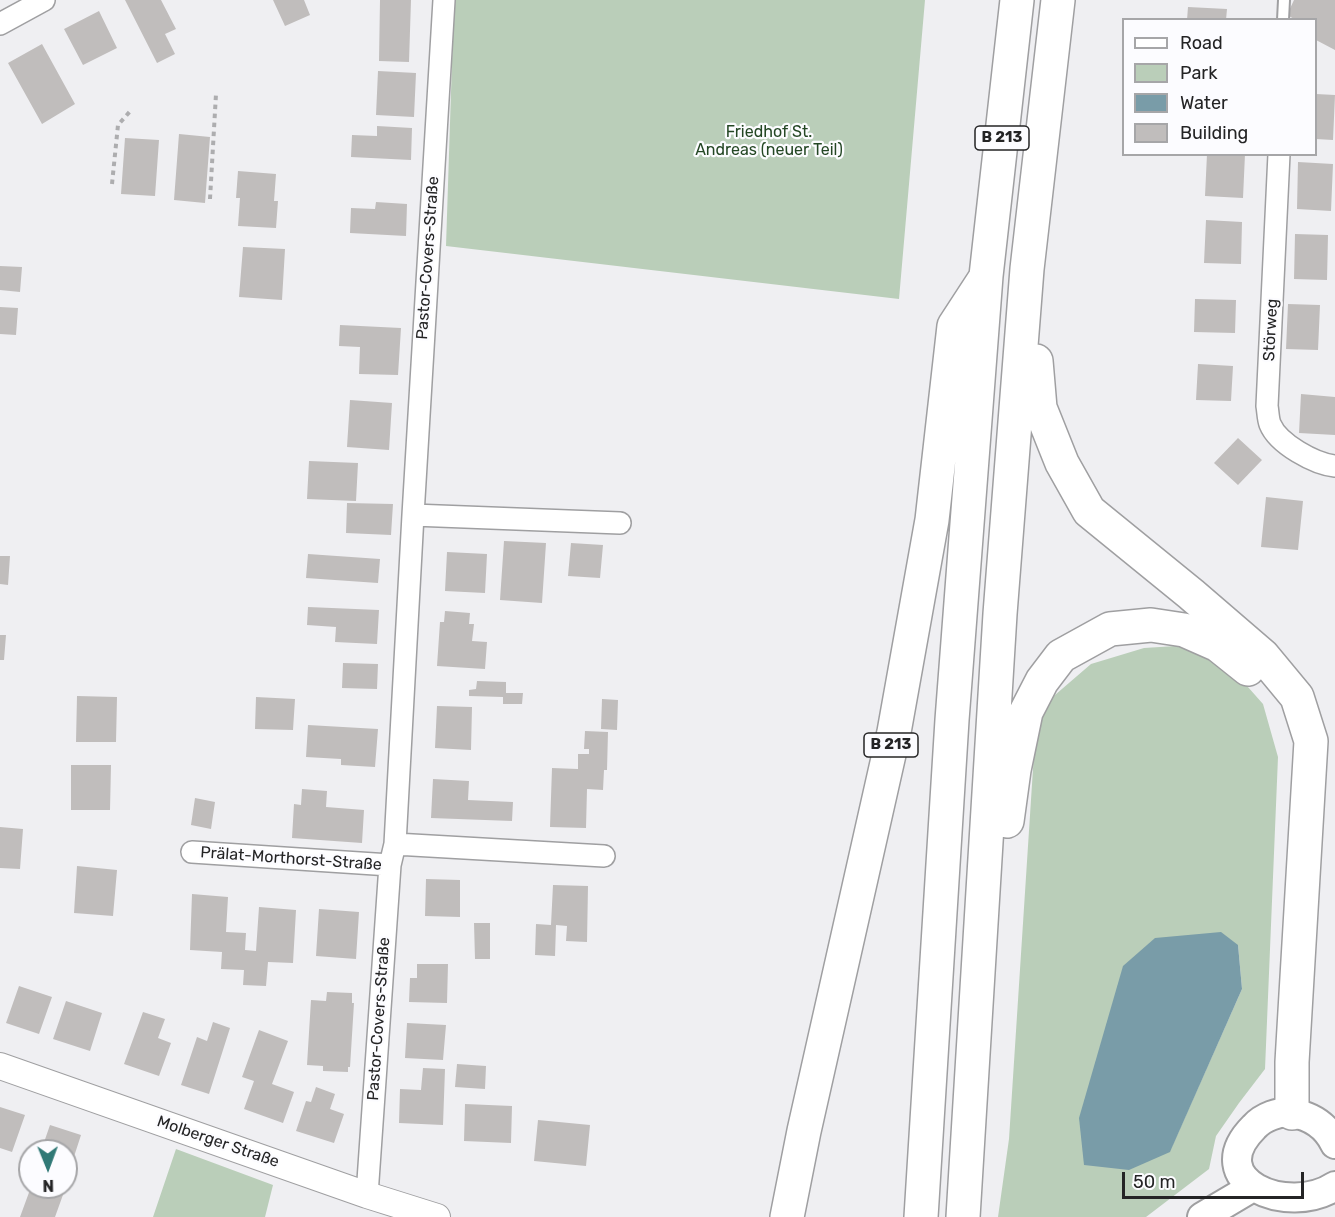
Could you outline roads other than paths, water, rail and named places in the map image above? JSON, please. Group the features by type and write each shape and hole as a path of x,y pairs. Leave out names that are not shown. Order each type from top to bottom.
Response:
{"highway":[{"name":"B 213","path":"921,1217 952,720 986,276 1017,0"},
{"name":"B 213","path":"963,1217 1000,614 1027,269 1058,0"},
{"name":"B 213","path":"1027,269 1040,408 1062,464 1089,511 1263,656 1297,697 1311,741 1305,866"},
{"name":"B 213","path":"787,1217 804,1131 894,732 932,520 954,326 986,276"},
{"name":"B 213","path":"980,949 994,893 1026,712 1042,681 1061,656 1110,629 1151,625 1184,630 1218,645 1266,684 1280,709 1299,770 1305,866"},
{"path":"1292,1113 1292,1062 1305,866"}],"main road":[{"path":"1334,1190 1314,1209 1299,1214 1282,1215 1266,1210 1252,1201 1237,1170 1238,1153 1245,1137 1256,1125 1271,1116 1292,1113 1304,1115 1319,1123 1331,1135 1335,1144"},
{"path":"1202,1217 1246,1191"}],"street":[{"path":"0,24 45,0"},
{"name":"Pastor-Covers-Straße","path":"367,1195 390,866 395,844 444,0"},
{"name":"Störweg","path":"1279,156 1267,406 1270,425 1290,448 1323,465 1335,466"},
{"path":"413,515 620,523"},
{"path":"395,844 604,856"},
{"name":"Prälat-Morthorst-Straße","path":"192,852 390,866"},
{"name":"Molberger Straße","path":"0,1066 367,1195 437,1217"}],"lane":[{"path":"1283,18 1284,0"}],"water":[{"path":"1221,932 1238,945 1242,989 1170,1152 1129,1170 1084,1165 1079,1118 1123,966 1155,938"}],"park label":[{"name":"Friedhof St. Andreas (neuer Teil)","path":"769,141"}]}
